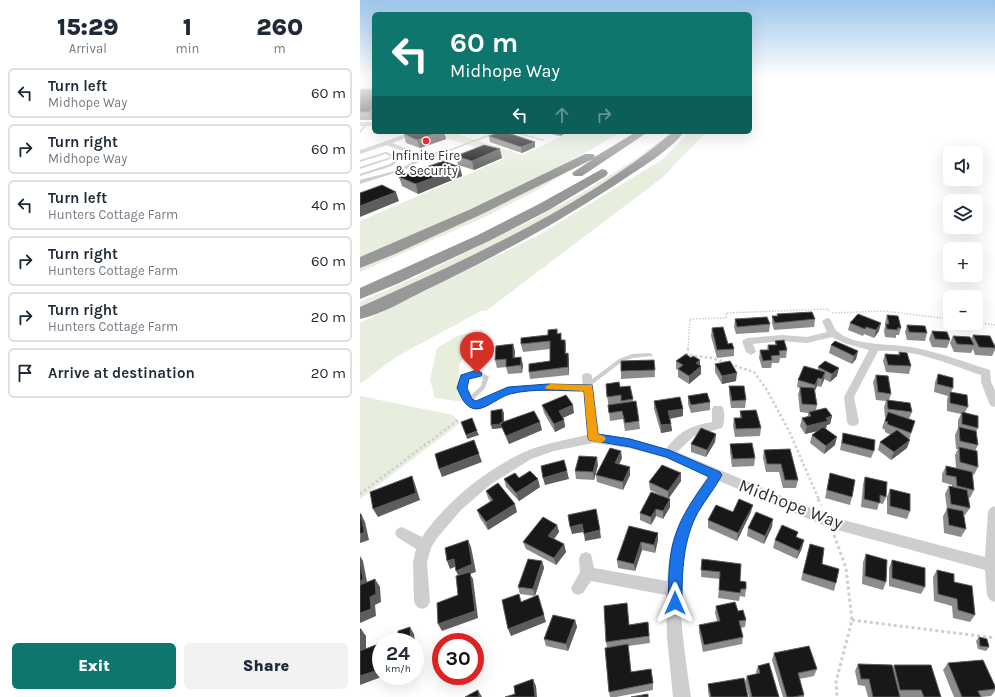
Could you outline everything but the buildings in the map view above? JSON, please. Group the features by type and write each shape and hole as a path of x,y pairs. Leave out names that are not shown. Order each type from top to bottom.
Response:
{"highway":[{"path":"360,263 499,201 562,170 626,134"},
{"path":"360,281 448,241 529,201 598,162 640,134"},
{"path":"360,294 440,258 535,212 594,178 661,134"},
{"path":"360,314 464,266 550,220 608,185 651,155 677,134"}],"street":[{"path":"360,124 371,124"},
{"path":"360,152 412,134"},
{"path":"388,143 420,158 431,158 446,151"},
{"path":"360,182 413,164 420,158"},
{"path":"431,158 438,163"},
{"path":"828,317 833,334"},
{"path":"751,352 747,341 782,338 807,340 833,334 847,341 875,348 888,346 903,348 991,372 986,382 995,403"},
{"path":"853,422 849,397 875,348"},
{"path":"588,383 593,438"},
{"path":"669,454 679,441 691,430 718,425 718,409"},
{"name":"Midhope Way","path":"422,602 420,562 424,546 456,506 487,480 527,456 554,447 593,438 630,443 669,454 830,522 991,565"},
{"path":"682,697 675,630 674,589 676,564 682,535 694,509 716,475"},
{"path":"995,512 991,537 991,565 995,595"},
{"path":"402,533 424,546"},
{"path":"578,588 588,574 586,559"},
{"path":"588,574 674,589"}],"lane":[{"path":"360,132 371,124"},
{"path":"446,151 493,134"},
{"path":"520,134 544,140"},
{"path":"360,161 386,153 397,159 391,165 360,175"},
{"path":"361,169 394,157"},
{"path":"361,169 376,177"},
{"path":"468,401 483,386 486,377 477,373 465,377 462,388 468,401 476,405 508,391 588,383 621,360 632,356 650,355"}],"path":[{"path":"687,355 690,319 726,318 726,313 828,309 828,317 883,311 943,318"},
{"path":"983,323 995,325"},
{"path":"360,494 458,420"},
{"path":"852,620 995,638"}],"green space":[{"path":"435,134 457,134 523,155 567,134 618,134 525,184 427,229 360,257 360,221 506,158"},
{"path":"672,134 623,172 546,219 454,265 360,309 360,302 420,275 530,221 582,193"},
{"path":"687,134 704,134 663,177 486,311 481,311 396,357 360,384 360,323 539,235 663,159"},
{"path":"608,148 539,189 487,216 360,272 360,265 572,168"},
{"path":"482,330 490,343 483,349 469,350 459,365 459,387 465,402 435,398 430,380 437,348 457,336"},
{"path":"360,396 453,415 460,423 360,499"}],"slow traffic":[{"path":"550,387 588,387 593,438 601,439"}],"place":[{"name":"Infinite Fire & Security","path":"426,141"}],"route":[{"path":"477,373 465,377 462,388 468,401 476,405 508,391 548,387 588,387 593,438 630,443 669,454 716,475 694,509 682,535 676,564 674,589 675,603"}]}
